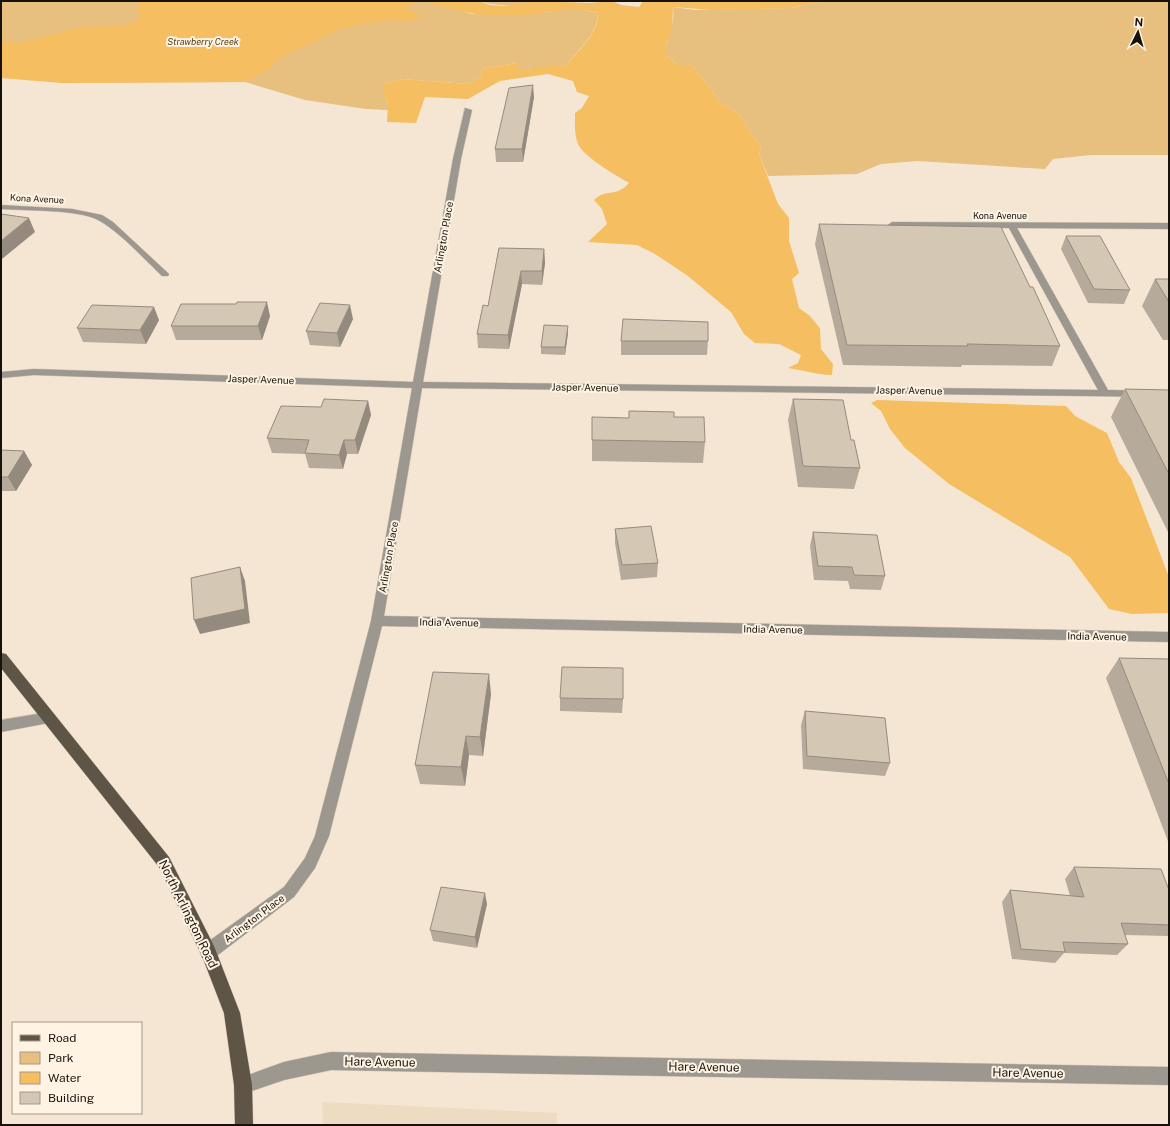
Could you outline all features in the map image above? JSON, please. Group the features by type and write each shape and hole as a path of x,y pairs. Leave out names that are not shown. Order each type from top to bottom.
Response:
{"main road":[{"name":"North Arlington Road","path":"1,658 164,862 208,952 232,1013 243,1085 244,1125"}],"street":[{"name":"Arlington Place","path":"208,952 289,892 310,863 322,836 377,621 457,159 468,110"},
{"name":"Kona Avenue","path":"1,207 72,211 90,214 110,224 165,274"},
{"name":"Kona Avenue","path":"887,225 1169,226"},
{"path":"1012,226 1105,393"},
{"name":"Jasper Avenue","path":"1,375 34,372 418,385 1169,394"},
{"name":"India Avenue","path":"377,621 1169,637"},
{"path":"1,726 49,718"},
{"name":"Hare Avenue","path":"243,1085 284,1071 331,1061 1169,1076"}],"shaded area":[{"path":"322,1102 557,1113 557,1125 323,1125"}],"green space":[{"path":"1,1 352,1 1,68"},
{"path":"416,1 425,1 472,14 541,13 569,8 598,13 597,21 591,35 566,65 516,70 516,63 482,69 480,77 468,84 403,79 383,84 388,103 388,110 366,109 305,100 245,82 61,83"},
{"path":"478,1 532,1 505,5"},
{"path":"823,1 1169,1 1169,155 1091,155 1053,159 1045,169 917,161 881,164 857,174 768,176 759,154 761,147 737,112 722,104 695,69 690,65 678,65 666,55 673,20 673,7 695,10 791,8"}],"water":[{"name":"Strawberry Creek","path":"134,1 418,1 409,5 407,9 422,16 409,21 385,20 343,28 279,58 271,68 245,82 61,83 1,78 1,41 19,43 81,27 121,26 139,20 138,2"},
{"path":"425,1 478,1 490,5 504,6 532,1 590,3 612,1 621,5 639,7 643,1 823,1 791,8 711,10 673,7 672,31 667,41 666,55 678,65 690,65 695,69 722,104 737,112 761,147 759,154 778,204 789,218 789,241 799,273 792,279 799,308 810,316 820,328 821,349 833,364 832,375 788,368 798,363 801,355 779,344 755,343 744,334 731,312 688,276 655,254 637,245 588,242 607,224 602,209 594,200 603,194 620,190 629,183 588,156 579,146 575,126 575,113 582,108 589,96 577,92 573,81 548,74 500,81 468,99 425,97 416,123 387,122 388,104 383,91 383,84 403,79 468,84 480,77 482,69 516,63 520,65 516,70 566,65 591,35 595,28 598,13 566,10 516,16 492,16 459,11"},
{"path":"877,400 1066,406 1075,416 1107,433 1119,462 1131,478 1169,577 1169,613 1132,614 1109,609 1070,557 949,484 905,448 890,429 881,411 871,403"}],"building":[{"path":"533,85 522,149 495,149 509,88"},
{"path":"1,214 29,218 1,241"},
{"path":"819,224 1001,227 1030,287 1033,287 1060,346 967,344 968,346 847,345"},
{"path":"1066,236 1100,236 1130,290 1094,289"},
{"path":"499,248 544,249 542,271 521,271 508,335 477,334 483,305 488,306"},
{"path":"1155,279 1169,279 1169,302"},
{"path":"237,302 267,302 258,326 171,326 181,304 236,304"},
{"path":"320,303 350,305 337,333 306,331"},
{"path":"92,305 154,307 140,330 77,328"},
{"path":"623,319 708,322 708,341 621,341"},
{"path":"544,325 568,326 565,347 541,347"},
{"path":"1125,389 1169,390 1169,474"},
{"path":"324,399 368,401 355,440 344,440 339,455 305,453 309,440 267,438 281,406 321,407"},
{"path":"793,399 843,400 851,440 854,440 860,468 803,466"},
{"path":"629,411 674,412 674,417 704,417 705,442 592,440 592,417 629,418"},
{"path":"1,450 24,451 8,477 1,477"},
{"path":"651,526 658,563 622,565 615,529"},
{"path":"813,532 877,535 885,576 854,575 852,567 818,566"},
{"path":"240,567 245,609 194,620 191,578"},
{"path":"1119,658 1169,659 1169,784"},
{"path":"562,667 623,668 623,699 560,698"},
{"path":"433,672 489,674 480,737 466,736 461,767 415,765"},
{"path":"805,711 885,718 890,763 807,756"},
{"path":"1074,867 1161,869 1169,890 1169,925 1121,923 1128,944 1063,942 1065,952 1021,949 1010,890 1084,897"},
{"path":"441,887 485,893 475,937 430,930"}]}
